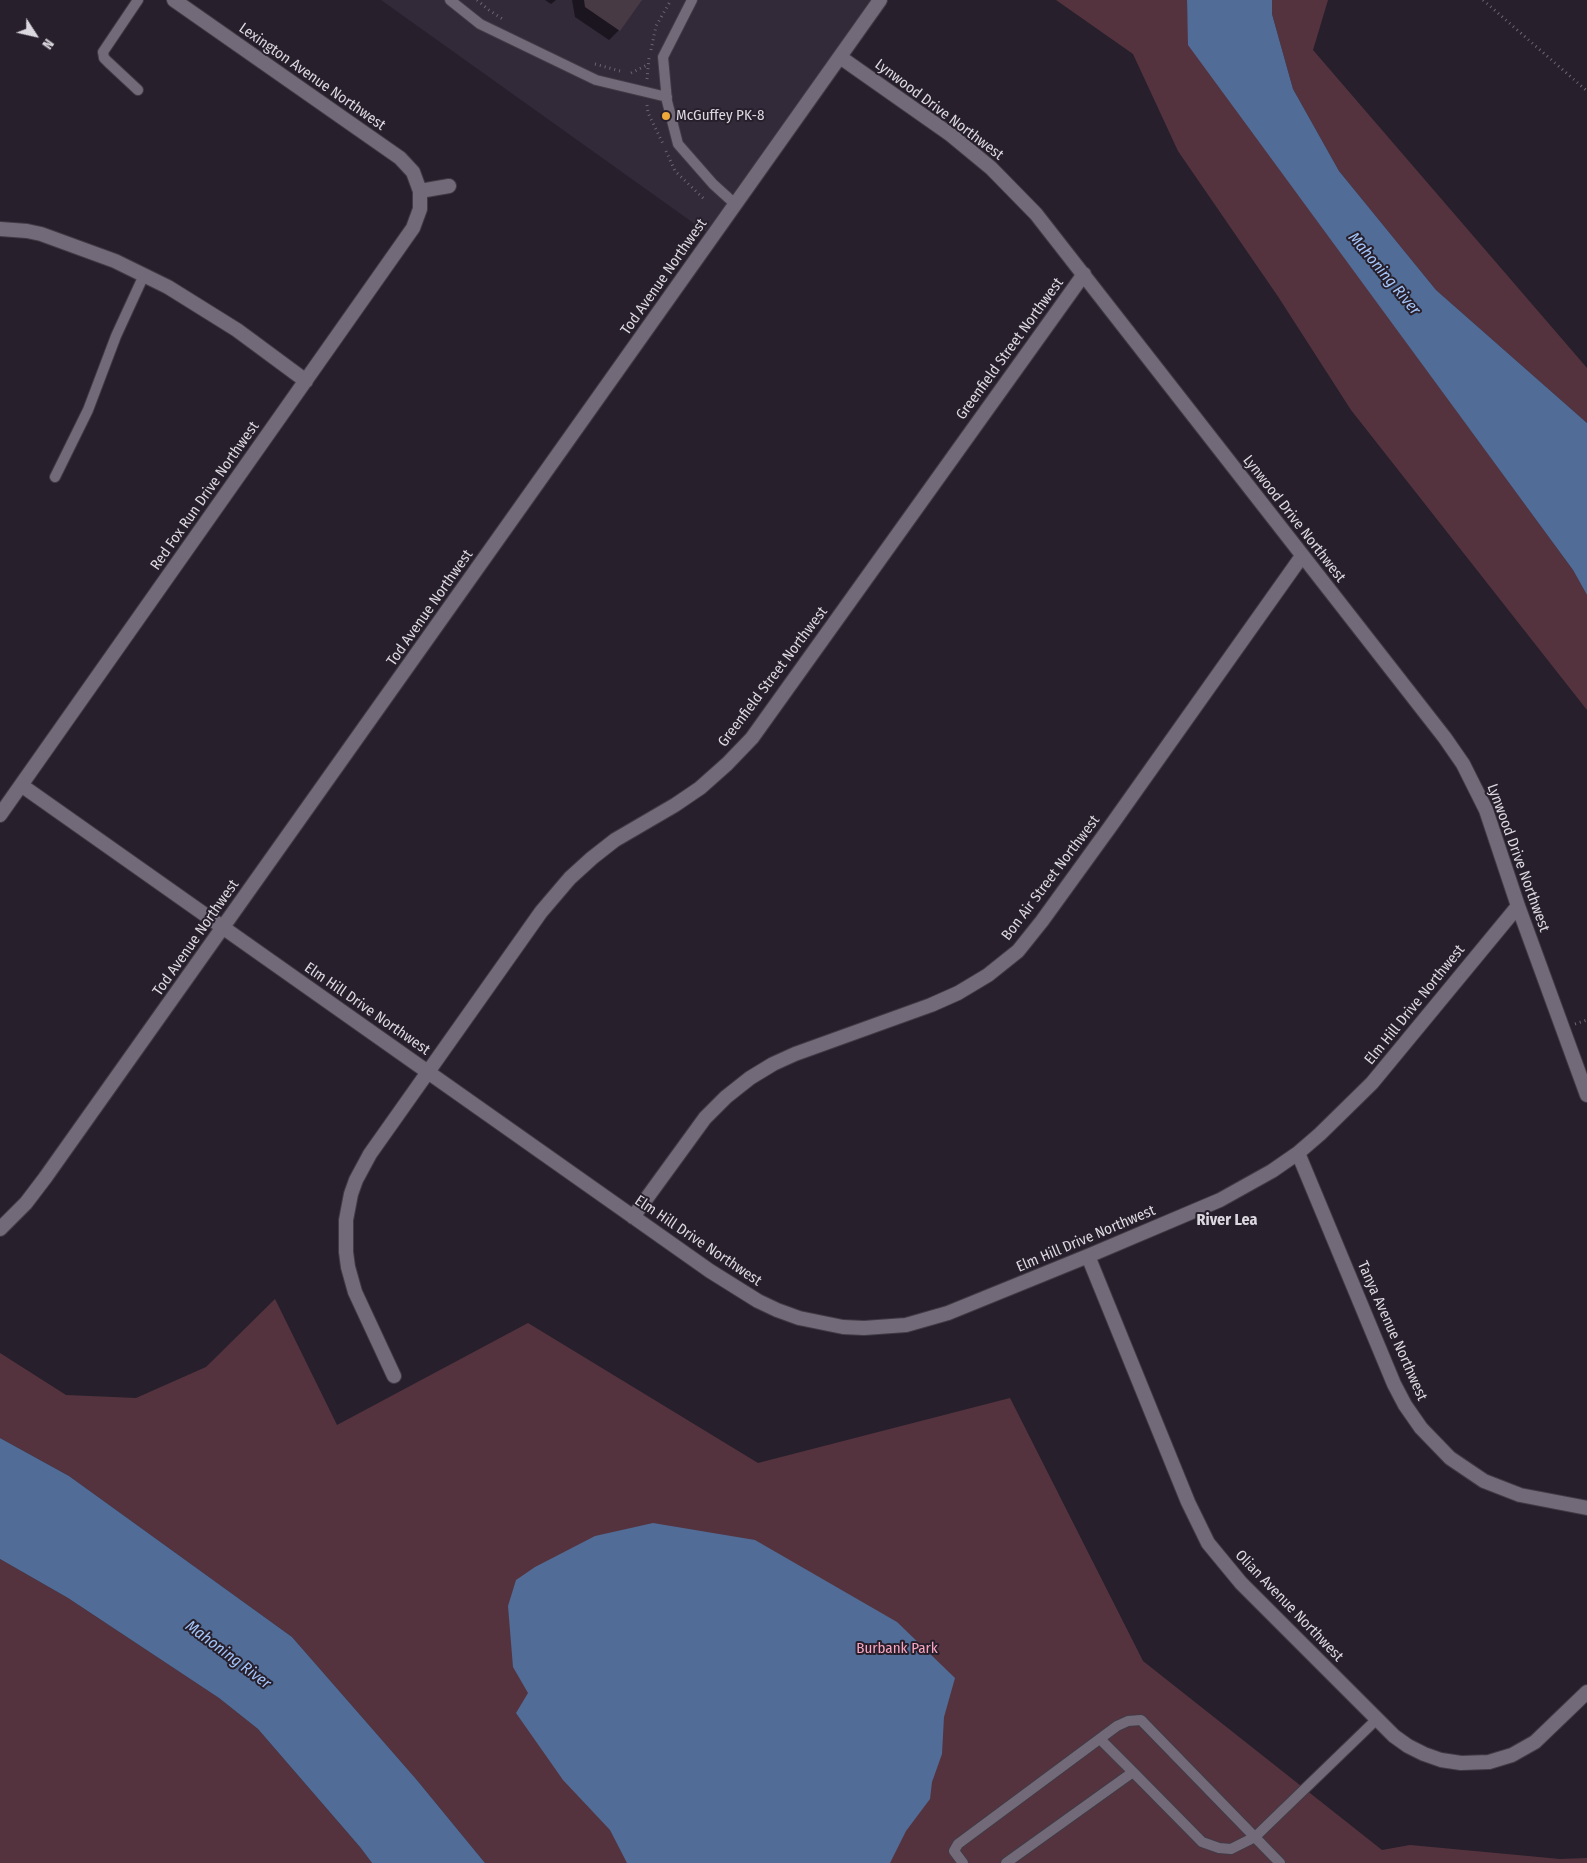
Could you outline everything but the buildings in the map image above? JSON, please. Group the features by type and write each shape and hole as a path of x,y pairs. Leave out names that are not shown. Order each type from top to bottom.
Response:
{"street":[{"name":"Lexington Avenue Northwest","path":"174,0 400,158 413,172 420,190"},
{"name":"Tod Avenue Northwest","path":"0,1229 26,1203 45,1178 880,0"},
{"name":"Lynwood Drive Northwest","path":"840,56 951,135 991,168 1036,214 1439,730 1463,764 1486,810 1518,906 1587,1096"},
{"path":"420,190 449,186"},
{"name":"Red Fox Run Drive Northwest","path":"0,815 413,228 420,209 420,190"},
{"path":"0,229 27,230 41,234 115,260 168,286 202,307 306,381"},
{"name":"Greenfield Street Northwest","path":"394,1376 351,1281 346,1252 346,1220 351,1194 363,1166 541,912 570,878 616,840 676,805 700,788 728,764 752,738 1084,274"},
{"name":"Bon Air Street Northwest","path":"633,1217 705,1118 726,1097 750,1078 796,1054 958,993 988,975 1018,950 1042,921 1110,827 1302,556"},
{"name":"Elm Hill Drive Northwest","path":"22,785 710,1271 758,1302 799,1318 844,1327 888,1327 929,1320 1220,1200 1272,1171 1298,1153 1346,1110 1372,1083 1518,906"},
{"name":"Tanya Avenue Northwest","path":"1298,1153 1394,1384 1405,1406 1421,1428 1450,1458 1484,1481 1520,1495 1587,1508"},
{"name":"Olian Avenue Northwest","path":"1088,1256 1188,1502 1208,1543 1241,1583 1377,1719 1408,1746 1424,1754 1454,1762 1480,1763 1512,1755 1542,1737 1587,1692"}],"lane":[{"path":"138,0 103,52 104,58 138,90"},
{"path":"450,0 480,24 596,80 667,97"},
{"path":"692,0 663,57 667,97 678,144 713,184 735,204"},
{"path":"55,478 88,410 116,336 144,275"},
{"path":"1100,1739 1202,1842 1219,1848 1231,1849 1255,1837 1377,1719"},
{"path":"963,1863 954,1851 958,1844 1117,1726 1128,1721 1142,1720 1280,1863"},
{"path":"1006,1863 1133,1772"}],"path":[{"path":"477,0 505,20"},
{"path":"1483,0 1587,91"},
{"path":"594,64 633,74 648,64"}],"shaded area":[{"name":"McGuffey PK-8","path":"381,0 872,0 706,232"}],"green space":[{"path":"1056,0 1187,0 1189,45 1573,570 1587,595 1587,710 1351,410 1279,298 1178,151 1133,54"},
{"path":"1272,0 1328,0 1313,50 1587,368 1587,423 1436,290 1339,171 1293,89 1272,14"},
{"name":"Burbank Park","path":"275,1299 337,1425 528,1323 758,1463 1010,1398 1143,1661 1382,1850 1410,1845 1560,1859 1587,1858 1587,1863 485,1863 416,1779 292,1637 69,1476 0,1438 0,1353 66,1395 136,1398 206,1367"},
{"path":"0,1559 68,1598 219,1698 258,1729 372,1863 0,1863"}],"water":[{"name":"Mahoning River","path":"1187,0 1272,0 1272,14 1293,89 1339,171 1436,290 1587,423 1587,595 1573,570 1188,45"},
{"name":"Mahoning River","path":"0,1438 69,1476 292,1637 416,1779 485,1863 372,1863 258,1729 219,1698 68,1598 0,1559"},
{"path":"653,1523 755,1540 897,1622 955,1678 944,1717 942,1754 932,1782 930,1799 906,1831 890,1863 627,1863 610,1830 563,1780 516,1713 528,1693 513,1667 508,1606 516,1580 535,1567 595,1536"}],"place":[{"name":"McGuffey PK-8","path":"666,116"}],"district":[{"name":"River Lea","path":"1227,1221"}]}
